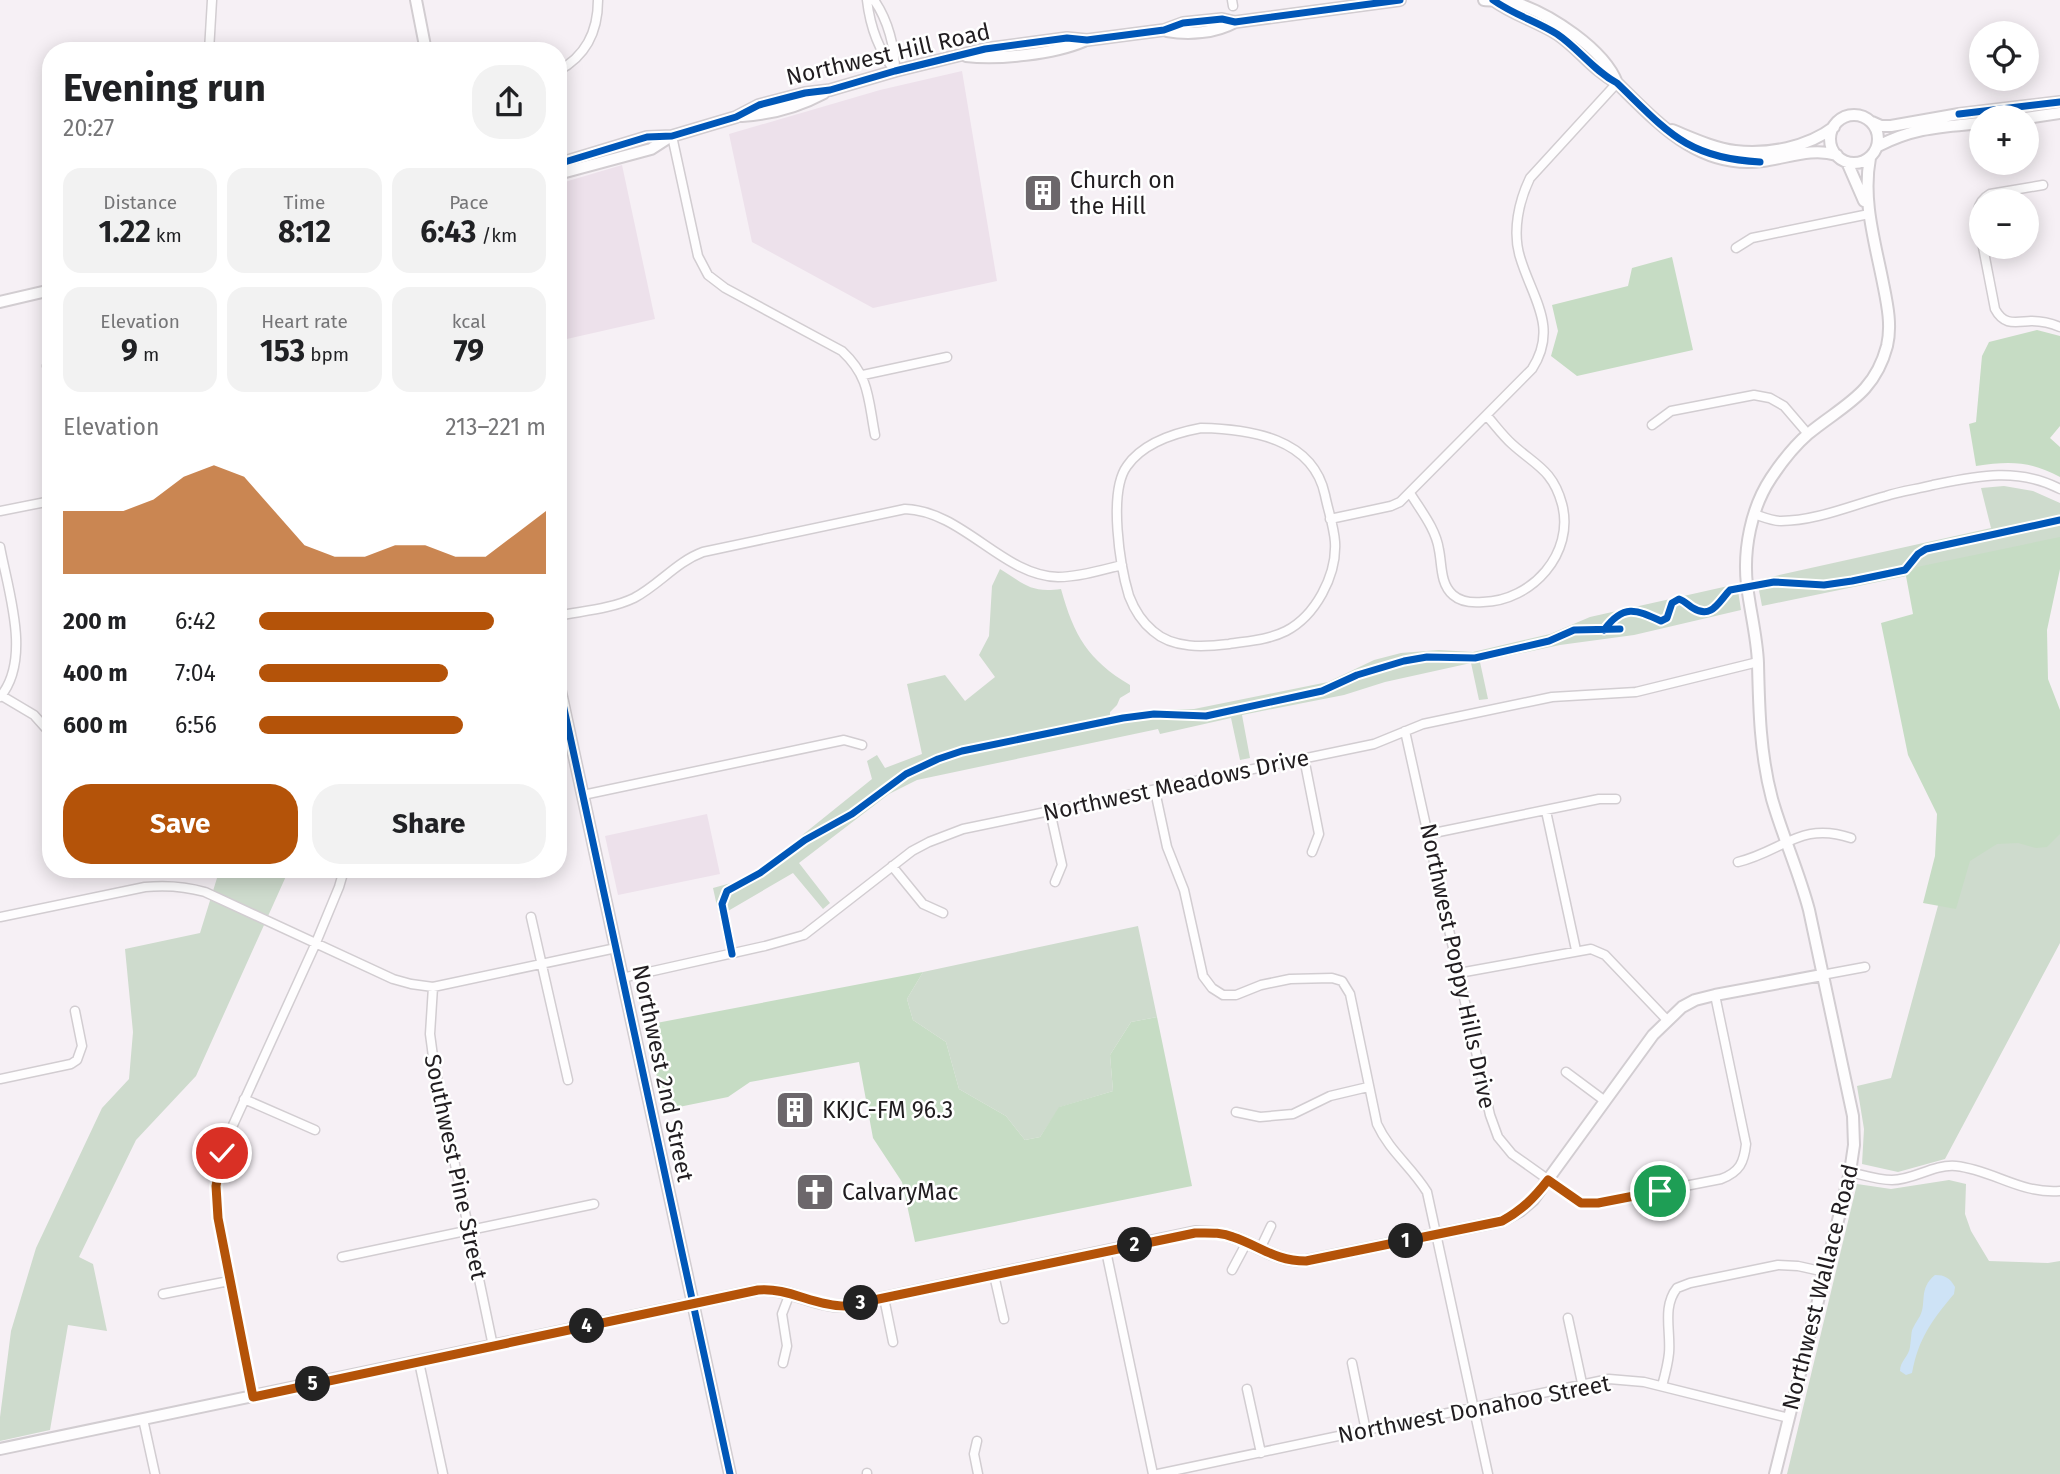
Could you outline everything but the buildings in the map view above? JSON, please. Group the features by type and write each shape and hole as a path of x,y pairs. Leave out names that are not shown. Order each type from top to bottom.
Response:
{"main road":[{"path":"416,0 424,42"},
{"name":"Northwest Hill Road","path":"567,161 647,137 672,136 736,117 762,115 806,103 830,90 895,71 963,56 987,59 1068,48 1087,40 1164,30 1183,34 1223,28 1235,22 1400,0"},
{"path":"1484,0 1493,0 1513,14 1557,34 1606,77 1617,83 1684,144 1705,153 1733,160 1760,162 1816,152 1837,155 1847,162 1863,162 1870,158 1878,146 1906,132 1969,124"},
{"path":"1660,124 1722,148 1757,151 1786,148 1814,140 1844,117 1851,115 1866,117 1881,126 1891,126 1959,114 2060,102"},
{"path":"2039,116 2060,113"},
{"path":"1872,122 1878,133 1878,146"},
{"path":"1833,127 1830,141 1837,155"},
{"name":"Northwest Hill Road","path":"567,172 651,149 672,136"},
{"name":"Northwest Wallace Road","path":"1775,1474 1850,1172 1854,1145 1853,1116 1800,877 1765,767 1758,713 1758,662 1746,583 1747,553 1754,514 1777,468 1808,434 1850,405 1862,393 1877,369 1887,345 1888,310 1869,214 1867,176 1870,158"},
{"name":"Northwest Wallace Road","path":"1847,162 1869,214"},
{"path":"0,302 42,292"},
{"name":"Northwest 2nd Street","path":"567,722 730,1474"},
{"path":"0,1449 758,1290 776,1289 834,1306 1195,1233 1216,1233 1247,1242 1289,1261 1306,1261 1502,1221 1527,1206 1653,1035 1682,1007 1695,1000 1715,995 1822,975"}],"street":[{"path":"210,42 212,0"},
{"path":"567,66 581,54 591,38 598,19 598,0"},
{"path":"867,0 868,12 882,55 895,71"},
{"path":"874,0 895,51 895,71"},
{"path":"1330,519 1391,506 1410,493 1532,369 1544,339 1544,323 1519,255 1517,235 1522,195 1530,178 1617,83"},
{"path":"672,136 698,256 708,275 725,288 842,351 855,363 863,375 875,435"},
{"path":"2018,189 2043,186"},
{"path":"1736,248 1752,238 1869,214"},
{"path":"1985,259 1998,317 2014,324 2031,321 2060,327"},
{"path":"863,375 947,357"},
{"path":"1652,425 1671,411 1754,395 1770,398 1784,406 1808,434"},
{"path":"1410,493 1434,531 1440,566 1452,594 1464,601 1492,602 1521,593 1542,576 1552,564 1562,538 1564,523 1560,498 1550,478 1536,462 1511,444 1487,416"},
{"path":"1201,428 1231,429 1283,442 1300,453 1312,466 1323,486 1335,543 1333,560 1322,595 1305,617 1287,631 1266,639 1196,647 1175,642 1155,633 1140,618 1122,565 1117,498 1125,468 1144,450 1163,438 1201,428"},
{"path":"1754,514 1778,521 1794,520 1860,505 1886,496 1976,476 2000,474 2025,476 2060,489"},
{"path":"0,511 42,502"},
{"path":"567,614 626,601 653,585 681,563 703,552 905,509 922,510 951,523 1021,567 1040,574 1073,576 1122,565"},
{"path":"0,547 17,646 12,679 1,696 20,705 42,724"},
{"name":"Northwest Meadows Drive","path":"622,978 803,935 920,846 947,834 1374,744 1423,724 1552,697 1636,692 1758,662"},
{"name":"Northwest Poppy Hills Drive","path":"1405,731 1490,1115 1498,1137 1512,1154 1581,1203 1598,1203 1721,1179 1737,1171 1744,1160 1746,1144 1715,995"},
{"path":"583,795 844,740 862,746"},
{"path":"1304,758 1319,834 1312,852"},
{"path":"1155,791 1167,847 1184,890 1203,976 1212,989 1223,995 1236,995 1261,985 1290,979 1332,978 1342,981 1350,994 1377,1124 1385,1142 1417,1175 1427,1192 1489,1474"},
{"path":"1429,834 1600,799 1616,799"},
{"path":"1050,811 1062,865 1055,882"},
{"path":"1546,811 1576,950"},
{"path":"1738,862 1822,831 1851,838"},
{"path":"892,866 923,904 943,913"},
{"path":"253,1397 229,1281 218,1218 216,1186 225,1145 316,944 341,878"},
{"path":"0,917 145,887 184,886 205,892 393,979 411,985 433,987 616,948"},
{"path":"531,917 568,1080"},
{"path":"1459,973 1591,949 1605,955 1667,1020"},
{"path":"1822,975 1865,967"},
{"name":"Southwest Pine Street","path":"433,987 430,1034 434,1064 493,1346"},
{"path":"0,1079 71,1064 78,1060 82,1046 75,1011"},
{"path":"1566,1072 1605,1101"},
{"path":"1236,1112 1260,1117 1293,1114 1330,1097 1368,1087"},
{"path":"244,1099 315,1130"},
{"path":"1850,1172 1892,1180 1928,1169 1954,1166 1967,1168 2024,1189 2039,1192 2060,1191"},
{"path":"342,1257 594,1204"},
{"path":"1260,1250 1270,1226"},
{"path":"1232,1270 1247,1242"},
{"path":"1106,1251 1156,1474"},
{"path":"1662,1386 1669,1356 1668,1305 1676,1288 1778,1265 1825,1272"},
{"path":"994,1275 1004,1319"},
{"path":"163,1294 229,1281"},
{"path":"783,1363 787,1346 782,1314 790,1293"},
{"path":"884,1298 893,1342"},
{"path":"1568,1318 1582,1383"},
{"path":"419,1362 443,1474"},
{"path":"1352,1363 1366,1431"},
{"name":"Northwest Donahoo Street","path":"1156,1474 1609,1379 1662,1386 1788,1418"},
{"path":"1247,1389 1261,1453"},
{"path":"143,1419 155,1474"},
{"path":"977,1441 974,1454 978,1474"}],"shaded area":[{"path":"962,71 997,281 873,308 752,242 729,134 880,90"},
{"path":"622,165 655,319 567,339 567,181"},
{"path":"707,814 720,874 618,895 605,836"}],"green space":[{"path":"1672,257 1693,350 1577,376 1551,356 1558,331 1552,305 1628,286 1632,268"},
{"path":"2037,330 2060,336 2060,426 2050,438 2060,447 2060,477 2029,465 1999,463 1976,466 1969,424 1976,422 1982,356 1989,342"},
{"path":"2004,486 2033,491 2060,503 2060,544 1762,606 1757,580 1991,528 1981,488"},
{"path":"2060,537 2060,569 2047,630 2048,679 2060,710 2060,834 2047,847 2036,848 2018,843 1997,844 1970,861 1956,909 1923,903 1935,856 1937,814 1908,755 1881,623 1913,614 1906,576 1917,567"},
{"path":"1000,569 1035,588 1061,589 1071,620 1085,645 1103,666 1130,685 1130,692 1120,698 1110,712 1110,717 1144,710 1194,709 1328,682 1374,660 1401,653 1439,650 1473,652 1550,634 1590,617 1737,584 1741,610 1634,635 1560,645 1480,662 1488,699 1479,700 1471,663 1385,682 1344,695 1242,715 1250,758 1240,760 1231,718 1160,734 1158,729 917,780 889,794 799,863 830,903 823,909 793,873 728,911 734,945 726,947 713,888 749,878 872,779 867,761 877,755 885,768 922,754 907,684 945,675 965,701 995,677 979,655 989,636 992,586"},
{"path":"2060,795 2060,943 1945,1159 1898,1172 1862,1164 1864,1129 1857,1086 1891,1078 1951,858"},
{"path":"217,878 285,878 196,1076 136,1140 79,1257 93,1264 107,1331 68,1325 50,1430 0,1441 0,1417 11,1331 36,1248 102,1108 129,1079 133,1032 125,949 200,933"},
{"path":"1138,926 1157,1017 1131,1022 1110,1055 1113,1091 1060,1107 1040,1137 1025,1140 1006,1116 959,1089 946,1042 913,1020 907,999 923,972"},
{"path":"923,972 907,999 913,1020 946,1042 959,1089 1006,1116 1025,1140 1040,1137 1059,1107 1113,1091 1110,1055 1131,1022 1157,1017 1192,1186 915,1242 902,1182 873,1138 859,1062 750,1082 728,1097 664,1110 646,1025"},
{"path":"1949,1180 1966,1184 1965,1214 1971,1231 1989,1261 2060,1261 2060,1474 1787,1474 1857,1184 1891,1189"}],"water":[{"path":"1935,1275 1949,1279 1955,1287 1954,1294 1927,1330 1912,1373 1906,1375 1900,1371 1900,1367 1909,1350 1913,1328 1922,1311 1926,1285"}],"cycle path":[{"path":"567,161 647,137 672,136 736,117 759,105 805,93 830,90 985,49 1067,38 1087,40 1164,30 1183,23 1222,19 1235,22 1400,0"},
{"path":"1493,0 1565,40 1680,139 1713,155 1760,162"},
{"path":"1959,114 2060,102"},
{"path":"1604,630 1617,616 1630,611 1661,621 1667,618 1672,603 1679,599 1705,612 1714,608 1730,590 1774,582 1824,585 1905,570 1918,554 1926,549 2060,520"},
{"path":"732,954 722,904 727,891 760,873 805,840 852,814 906,774 938,759 962,751 1123,718 1154,714 1206,716 1322,691 1357,675 1404,661 1427,657 1475,658 1549,641 1574,630 1620,629"},
{"path":"567,722 730,1474"}],"place":[{"name":"Church on the Hill","path":"1043,193"},
{"name":"KKJC-FM 96.3","path":"795,1110"},
{"name":"CalvaryMac","path":"815,1192"}],"route":[{"path":"222,1153 216,1186 218,1218 253,1397 758,1290 776,1289 824,1305 845,1306 1195,1233 1231,1236 1289,1261 1306,1261 1502,1221 1533,1200 1548,1180 1581,1203 1598,1203 1660,1191"}]}
